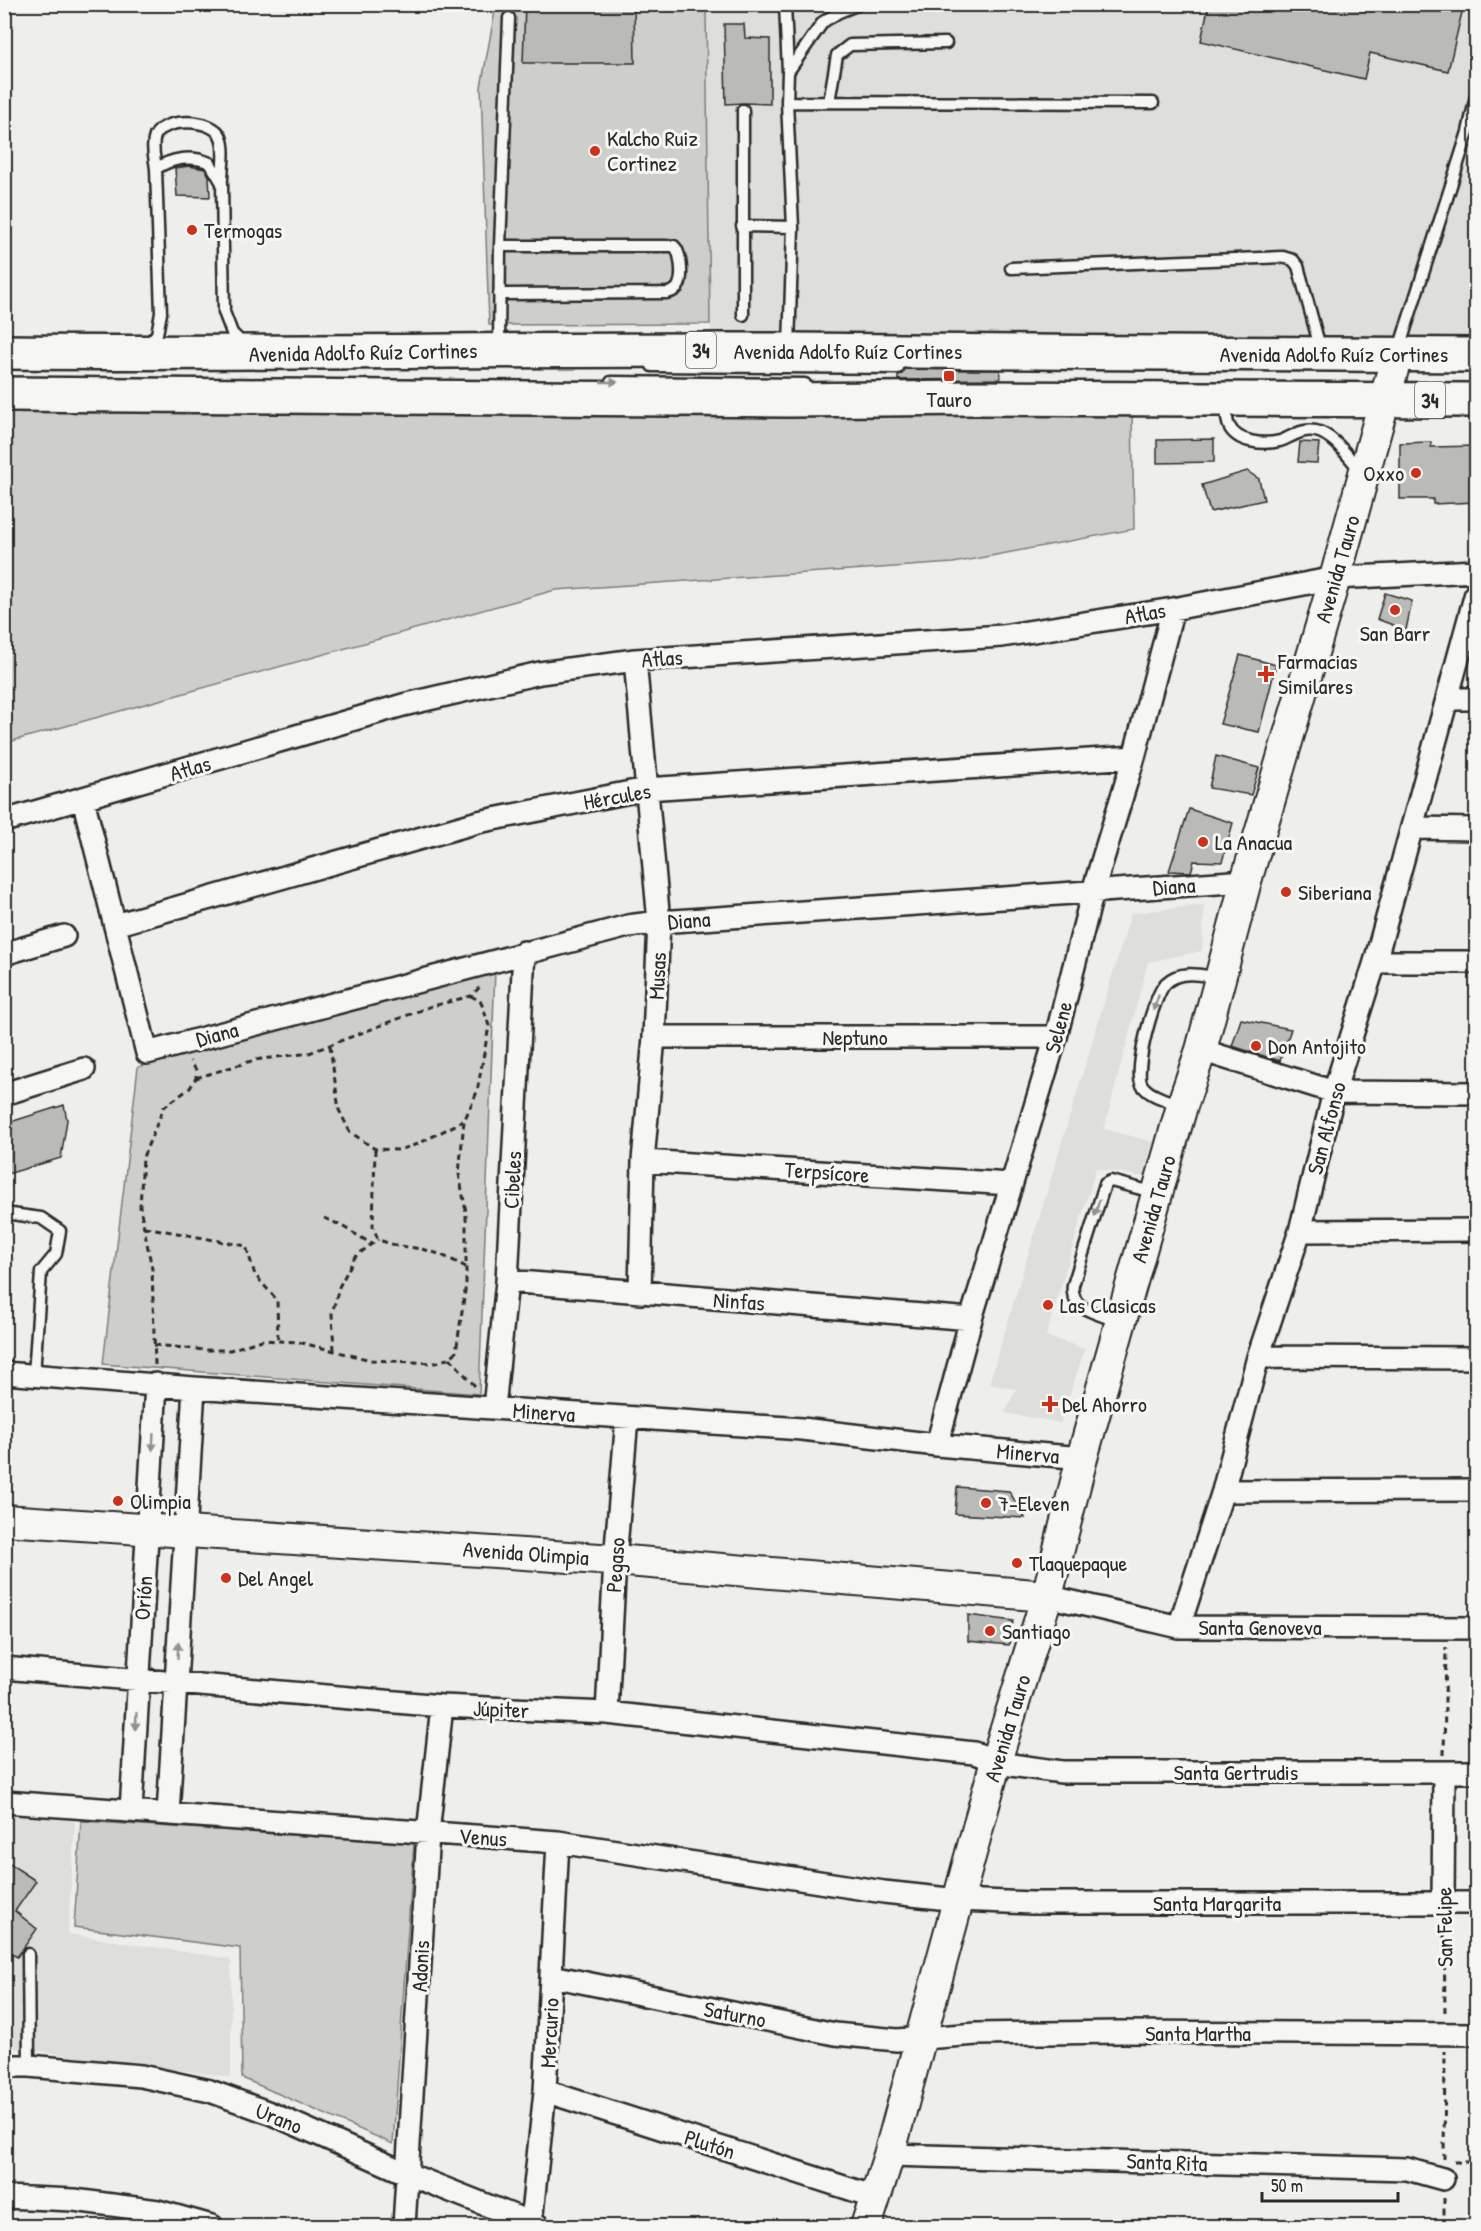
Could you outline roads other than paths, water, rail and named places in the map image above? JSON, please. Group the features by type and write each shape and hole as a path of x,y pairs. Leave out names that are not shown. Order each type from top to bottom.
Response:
{"main road":[{"name":"Avenida Adolfo Ruíz Cortines","path":"16,358 120,359 262,353 500,350 789,358 1322,354 1476,400"},
{"name":"Avenida Adolfo Ruíz Cortines","path":"4,394 788,392 973,398 1226,399 1310,415 1390,376 1476,355"}],"street":[{"name":"Avenida Tauro","path":"866,2226 889,2155 996,1761 1047,1596 1082,1458 1182,1106 1201,1050 1246,881 1335,578 1390,376"},
{"name":"Atlas","path":"4,821 403,705 540,672 635,660 1002,636 1173,609 1335,578 1476,571"},
{"name":"San Alfonso","path":"1179,1627 1223,1491 1257,1357 1300,1231 1334,1092 1376,962 1476,593"},
{"name":"Selene","path":"937,1445 971,1319 1056,1037 1094,891 1134,758 1173,609"},
{"name":"Musas","path":"635,660 659,922 654,1037 643,1161 640,1293"},
{"path":"1449,699 1476,699"},
{"name":"Hércules","path":"115,925 478,822 646,789 1134,758"},
{"path":"83,799 115,925"},
{"path":"1414,828 1476,829"},
{"name":"Diana","path":"115,925 147,1053 628,926 1246,881"},
{"path":"4,954 64,936"},
{"name":"Cibeles","path":"494,1408 507,1281 524,952"},
{"path":"1376,962 1476,962"},
{"name":"Neptuno","path":"654,1037 1056,1037"},
{"path":"1201,1050 1334,1092 1476,1094"},
{"path":"4,1094 84,1069"},
{"name":"Terpsícore","path":"643,1161 1011,1184"},
{"path":"1300,1231 1476,1230"},
{"name":"Ninfas","path":"507,1281 971,1319"},
{"path":"1257,1357 1476,1358"},
{"name":"Minerva","path":"4,1373 802,1429 937,1445 1082,1458"},
{"name":"Orión","path":"131,1811 156,1384"},
{"name":"Orión","path":"168,1814 194,1388"},
{"name":"Pegaso","path":"607,1713 615,1560 627,1418"},
{"path":"1223,1491 1476,1490"},
{"name":"Avenida Olimpia","path":"4,1520 185,1533 445,1547 1047,1596"},
{"name":"Santa Genoveva","path":"1047,1596 1179,1627 1476,1628"},
{"name":"Júpiter","path":"4,1668 442,1706 607,1713 974,1753 996,1761"},
{"name":"Adonis","path":"404,2226 428,1833 442,1706"},
{"name":"Santa Gertrudis","path":"996,1761 1035,1770 1062,1772 1476,1772"},
{"name":"San Felipe","path":"1443,1903 1444,1772"},
{"name":"Venus","path":"4,1802 558,1842 872,1890 958,1900"},
{"name":"Mercurio","path":"535,2225 552,1976 558,1842"},
{"name":"Santa Margarita","path":"958,1900 1032,1903 1476,1903"},
{"name":"Saturno","path":"552,1976 835,2034 897,2040 919,2038"},
{"name":"Santa Martha","path":"919,2038 977,2034 1120,2032 1476,2034"},
{"name":"Urano","path":"4,2066 29,2066 141,2076 210,2091 270,2113 408,2174 535,2225"},
{"name":"Plutón","path":"545,2091 875,2197"},
{"name":"Santa Rita","path":"889,2155 1443,2170"},
{"path":"4,2197 74,2200 149,2210 212,2226"}],"lane":[{"path":"784,4 793,227 788,392"},
{"path":"788,72 823,22 838,12 859,4"},
{"path":"500,350 500,246 509,18"},
{"path":"829,102 837,55 850,45 946,43"},
{"path":"1390,376 1472,133 1476,96"},
{"path":"787,102 1153,103"},
{"path":"743,110 743,315"},
{"path":"40,364 120,359 147,345 157,334 160,325 154,143 161,128 181,123 201,124 213,128 220,135 223,149 224,312 232,333 241,344 262,353"},
{"path":"156,169 173,159 207,161 213,165 222,183"},
{"path":"742,226 793,227"},
{"path":"499,294 667,293 674,291 680,282 679,254 674,246 500,246"},
{"path":"1011,268 1283,257 1293,260 1298,266 1322,354"},
{"path":"4,363 16,358"},
{"path":"646,366 789,358 898,368"},
{"path":"598,382 788,392 821,384"},
{"path":"1226,399 1227,423 1235,435 1245,439 1270,442 1310,415 1363,473"},
{"path":"1182,1106 1154,1094 1141,1083 1139,1070 1157,1000 1168,981 1181,975 1193,974 1220,978"},
{"path":"1121,1323 1076,1304 1072,1296 1073,1285 1105,1184 1111,1181 1157,1193"},
{"path":"4,1213 41,1218 60,1231 56,1254 41,1272 34,1375"},
{"path":"28,1954 29,2066"}],"place":[{"name":"Kalcho Ruiz Cortinez","path":"595,151"},
{"name":"Termogas","path":"192,230"},
{"name":"Tauro","path":"949,376"},
{"name":"Oxxo","path":"1416,473"},
{"name":"San Barr","path":"1395,610"},
{"name":"Farmacias Similares","path":"1266,674"},
{"name":"La Anacua","path":"1203,842"},
{"name":"Siberiana","path":"1286,892"},
{"name":"Don Antojito","path":"1256,1046"},
{"name":"Las Clasicas","path":"1048,1305"},
{"name":"Del Ahorro","path":"1050,1404"},
{"name":"Olimpia","path":"118,1501"},
{"name":"7-Eleven","path":"986,1503"},
{"name":"Tlaquepaque","path":"1017,1563"},
{"name":"Del Angel","path":"226,1578"},
{"name":"Santiago","path":"990,1631"}]}
